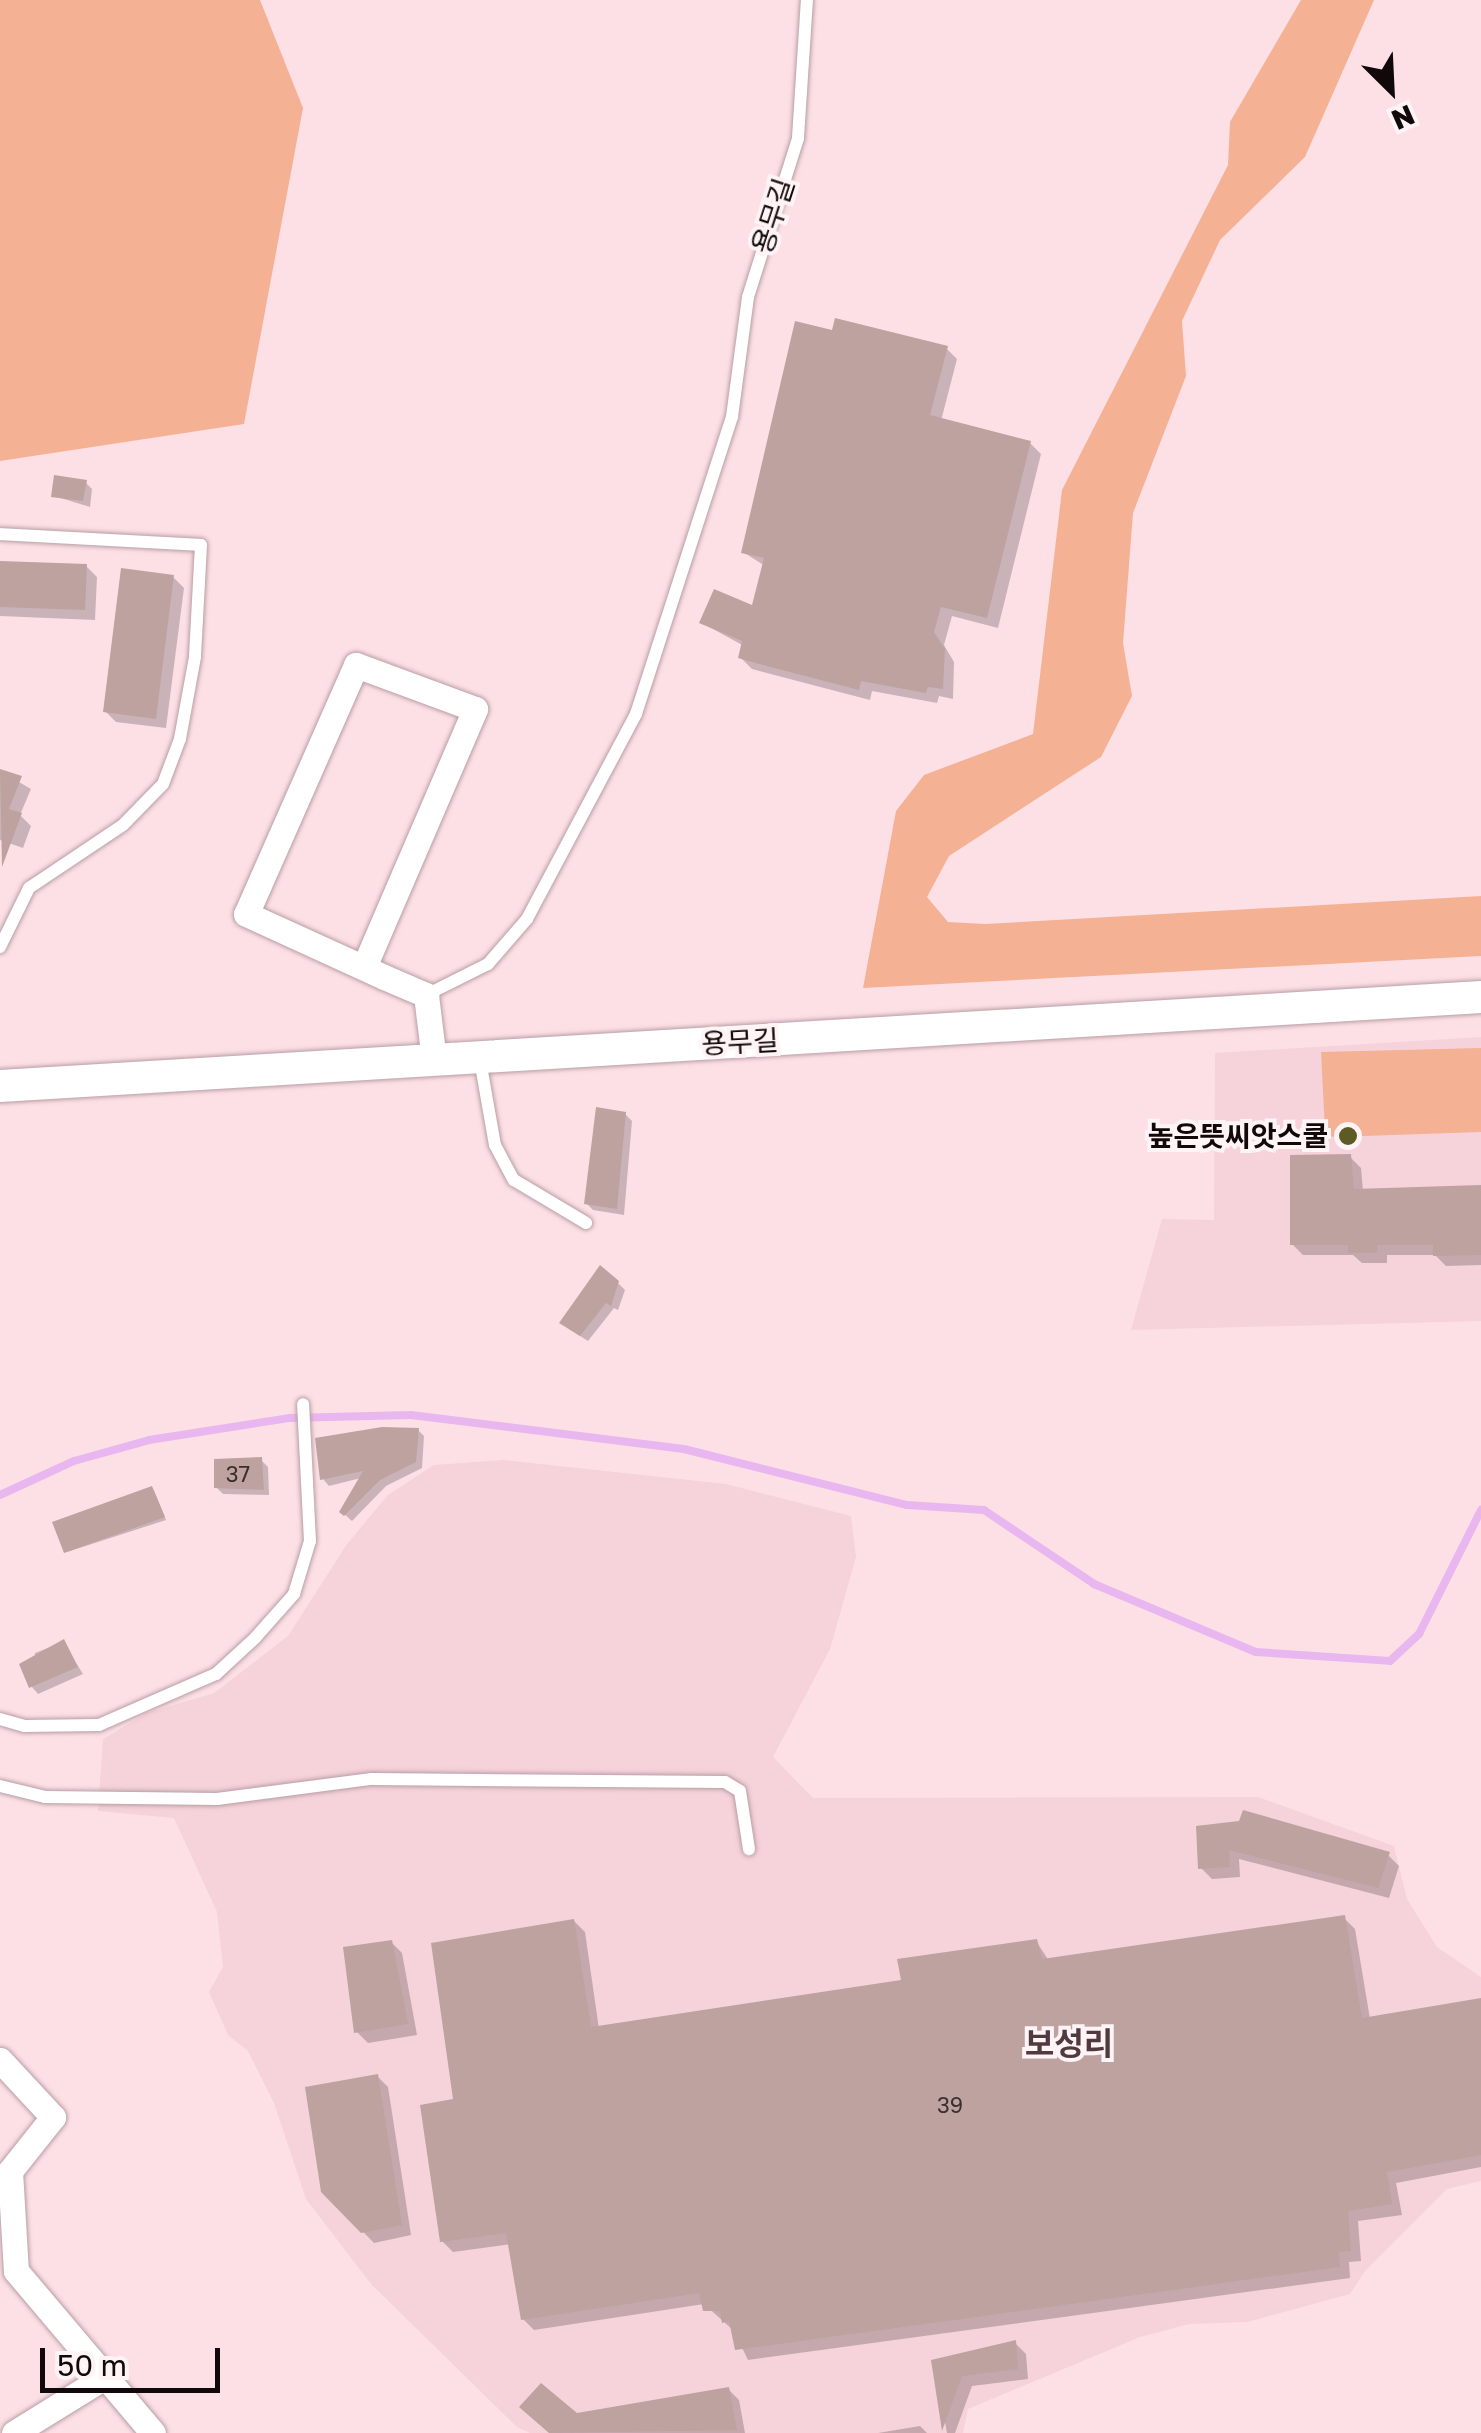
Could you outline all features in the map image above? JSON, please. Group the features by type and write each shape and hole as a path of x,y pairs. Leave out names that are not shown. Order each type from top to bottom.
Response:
{"street":[{"path":"364,968 474,709 356,664 246,914 364,968 426,995 434,1060"},
{"name":"용무길","path":"0,1086 1481,997"},
{"path":"0,2060 53,2117 10,2171 16,2271 153,2433"},
{"path":"14,2433 106,2376"}],"lane":[{"name":"용무길","path":"426,995 488,964 527,919 636,714 732,417 748,297 798,138 808,0"},
{"path":"0,534 201,545 195,657 180,739 163,784 123,825 29,888 0,947"},
{"path":"480,1058 495,1144 514,1180 586,1223"},
{"path":"0,1718 24,1726 98,1725 216,1674 294,1594 310,1541 303,1407"},
{"path":"0,1786 45,1798 216,1799 372,1780 725,1782 740,1791 749,1849"}],"shaded area":[{"path":"0,0 260,0 303,108 244,424 0,461"},
{"path":"1301,0 1374,0 1305,157 1220,240 1182,321 1186,376 1133,513 1123,643 1132,696 1101,757 949,856 927,897 948,922 985,924 1481,896 1481,956 863,988 896,811 924,775 1033,734 1062,490 1228,165 1230,122"},
{"name":"높은뜻씨앗스쿨","path":"1481,1037 1481,1321 1131,1330 1162,1219 1214,1220 1215,1053"},
{"path":"1481,1048 1481,1132 1333,1137 1325,1131 1321,1052"},
{"path":"504,1460 726,1484 851,1516 856,1557 830,1649 773,1757 813,1798 1258,1797 1394,1846 1407,1899 1437,1947 1481,1977 1481,2181 1447,2189 1365,2271 1350,2294 1247,2322 1189,2324 1140,2337 968,2409 963,2433 530,2433 517,2427 371,2284 306,2199 274,2103 248,2051 228,2035 209,1992 223,1967 217,1912 174,1818 98,1811 103,1739 147,1713 214,1693 288,1636 347,1544 388,1495 434,1465"}],"building":[{"path":"835,318 948,346 930,415 1031,441 987,618 941,607 934,632 945,649 943,689 928,687 926,693 861,681 859,690 759,664 738,658 742,641 699,623 714,589 752,605 764,558 741,553 795,321 832,330"},
{"path":"54,475 87,480 83,501 51,497"},
{"path":"0,561 87,564 85,610 0,607"},
{"path":"121,568 174,575 156,719 103,712"},
{"path":"0,769 22,776 9,809 22,813 2,867"},
{"path":"596,1107 626,1112 617,1209 584,1204"},
{"path":"1351,1154 1354,1189 1481,1185 1481,1255 1433,1256 1433,1245 1377,1245 1377,1253 1348,1253 1348,1245 1290,1245 1290,1155"},
{"path":"600,1265 619,1281 611,1306 606,1303 580,1336 559,1323"},
{"path":"382,1427 419,1428 416,1462 380,1480 344,1516 339,1512 363,1471 320,1480 315,1438"},
{"path":"262,1457 264,1490 214,1488 214,1459"},
{"path":"152,1486 165,1517 64,1553 52,1522"},
{"path":"64,1639 78,1667 29,1688 19,1664"},
{"path":"1243,1810 1390,1852 1378,1888 1229,1850 1230,1867 1198,1869 1196,1826 1239,1821"},
{"path":"1345,1915 1362,2018 1481,1998 1481,2155 1387,2172 1392,2204 1348,2211 1351,2251 1339,2252 1340,2267 735,2350 729,2321 722,2323 720,2311 703,2311 699,2293 521,2320 506,2233 440,2242 420,2105 453,2099 431,1943 574,1919 591,2027 901,1980 897,1959 1037,1939 1042,1959"},
{"path":"392,1940 408,2024 354,2033 343,1947"},
{"path":"378,2074 402,2225 361,2233 321,2192 305,2087"},
{"path":"1016,2340 1018,2369 962,2376 942,2431 931,2360"},
{"path":"541,2383 577,2413 729,2387 737,2430 549,2433 519,2407"}],"waterway":[{"path":"0,1495 74,1461 149,1440 290,1418 411,1415 684,1449 907,1505 984,1510 1094,1584 1256,1652 1390,1661 1419,1634 1481,1510"}],"place":[{"name":"높은뜻씨앗스쿨","path":"1348,1136"}],"district":[{"name":"보성리","path":"1069,2043"}]}
